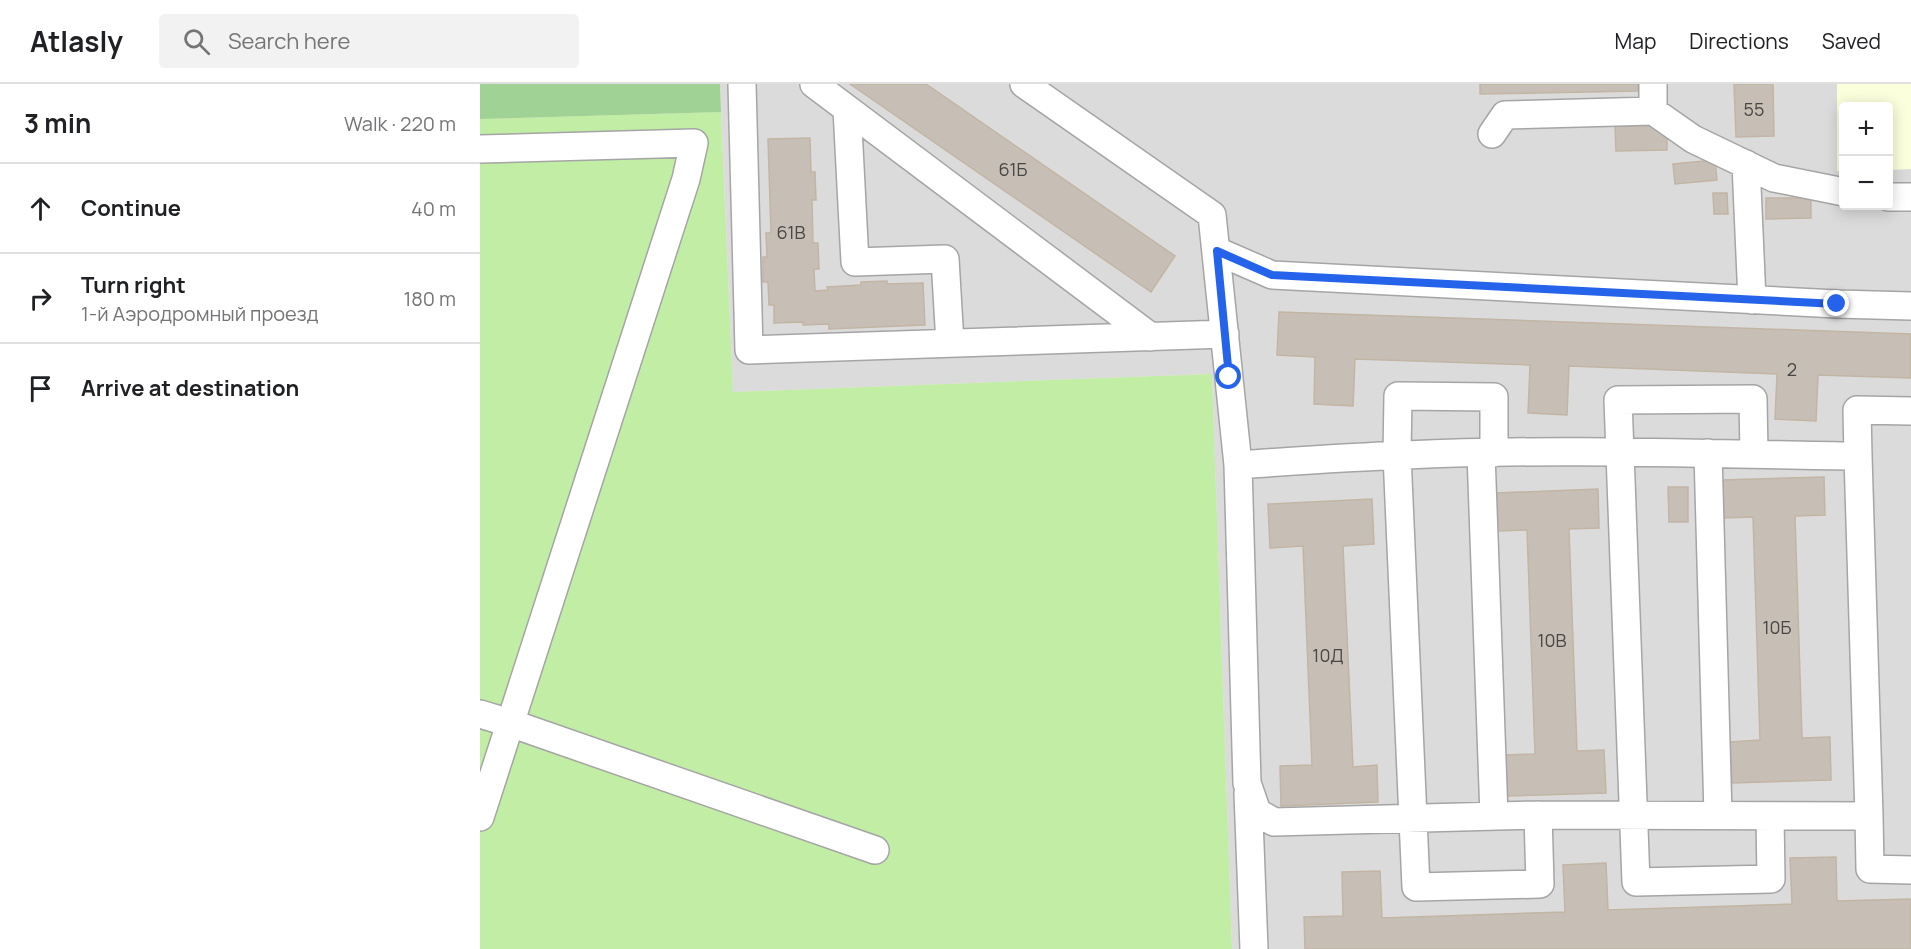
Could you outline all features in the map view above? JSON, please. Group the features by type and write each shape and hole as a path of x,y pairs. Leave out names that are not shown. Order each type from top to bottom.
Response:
{"lane":[{"path":"742,84 749,350 1225,334"},
{"path":"814,84 1152,336"},
{"path":"1024,84 1212,215 1238,465 1254,949"},
{"path":"1653,84 1653,111"},
{"path":"848,109 855,262 945,259 950,343"},
{"path":"1492,134 1504,115 1653,111 1693,139 1773,178 1839,191"},
{"path":"480,149 694,143 686,179 480,817"},
{"path":"1746,164 1752,300"},
{"path":"1893,197 1911,197"},
{"path":"1217,251 1272,275 1911,306"},
{"path":"1494,816 1487,453 1494,397 1398,396 1397,455 1416,887 1540,884 1538,815"},
{"path":"1754,454 1753,399 1618,400 1636,882 1771,879 1770,816"},
{"path":"1911,411 1857,410 1870,869 1911,870"},
{"path":"1238,465 1397,455 1487,453 1619,452 1858,456"},
{"path":"1708,453 1718,815"},
{"path":"480,714 875,850"},
{"path":"1247,783 1257,812 1274,822 1538,815 1869,816"}],"shaded area":[{"path":"720,84 1911,84 1911,949 1232,949 1212,374 733,392"},
{"path":"1837,84 1911,84 1911,169 1893,170 1893,102 1839,102 1839,171 1837,171"}],"green space":[{"path":"480,84 720,84 721,112 480,119"},
{"path":"721,112 733,392 1212,374 1232,949 480,949 480,119"}],"building":[{"path":"850,84 926,84 1175,256 1151,292"},
{"path":"1480,84 1638,84 1638,91 1480,94"},
{"path":"1734,84 1773,84 1774,136 1736,137"},
{"path":"1667,125 1667,150 1616,151 1615,126"},
{"path":"810,138 811,172 815,172 816,200 812,200 813,243 818,243 819,269 814,269 815,291 828,290 827,287 861,285 861,282 923,283 925,325 829,329 829,324 774,323 774,305 769,305 768,282 763,282 763,257 767,257 766,233 771,233 768,139"},
{"path":"1715,160 1717,180 1675,184 1673,164"},
{"path":"1713,193 1727,193 1728,214 1714,214"},
{"path":"1766,198 1811,198 1811,218 1766,219"},
{"path":"1279,312 1911,334 1911,378 1818,375 1816,421 1775,419 1777,374 1569,366 1567,415 1528,413 1530,365 1355,359 1353,406 1314,404 1315,357 1277,355"},
{"path":"1824,477 1825,515 1795,516 1802,738 1830,737 1831,780 1732,783 1730,742 1760,740 1753,517 1723,518 1722,480"},
{"path":"1668,487 1688,487 1688,522 1669,522"},
{"path":"1598,489 1599,528 1569,529 1577,751 1604,750 1606,793 1506,796 1505,755 1535,754 1527,530 1497,531 1496,493"},
{"path":"1372,499 1374,544 1343,546 1353,767 1377,765 1378,802 1281,806 1280,766 1312,765 1303,546 1270,548 1268,504"},
{"path":"1836,857 1837,901 1911,899 1911,949 1305,949 1304,917 1343,916 1342,872 1380,871 1382,918 1565,912 1563,865 1606,863 1608,910 1792,904 1790,858"}],"route":[{"path":"1229,377 1217,251 1272,275 1837,304"}]}
